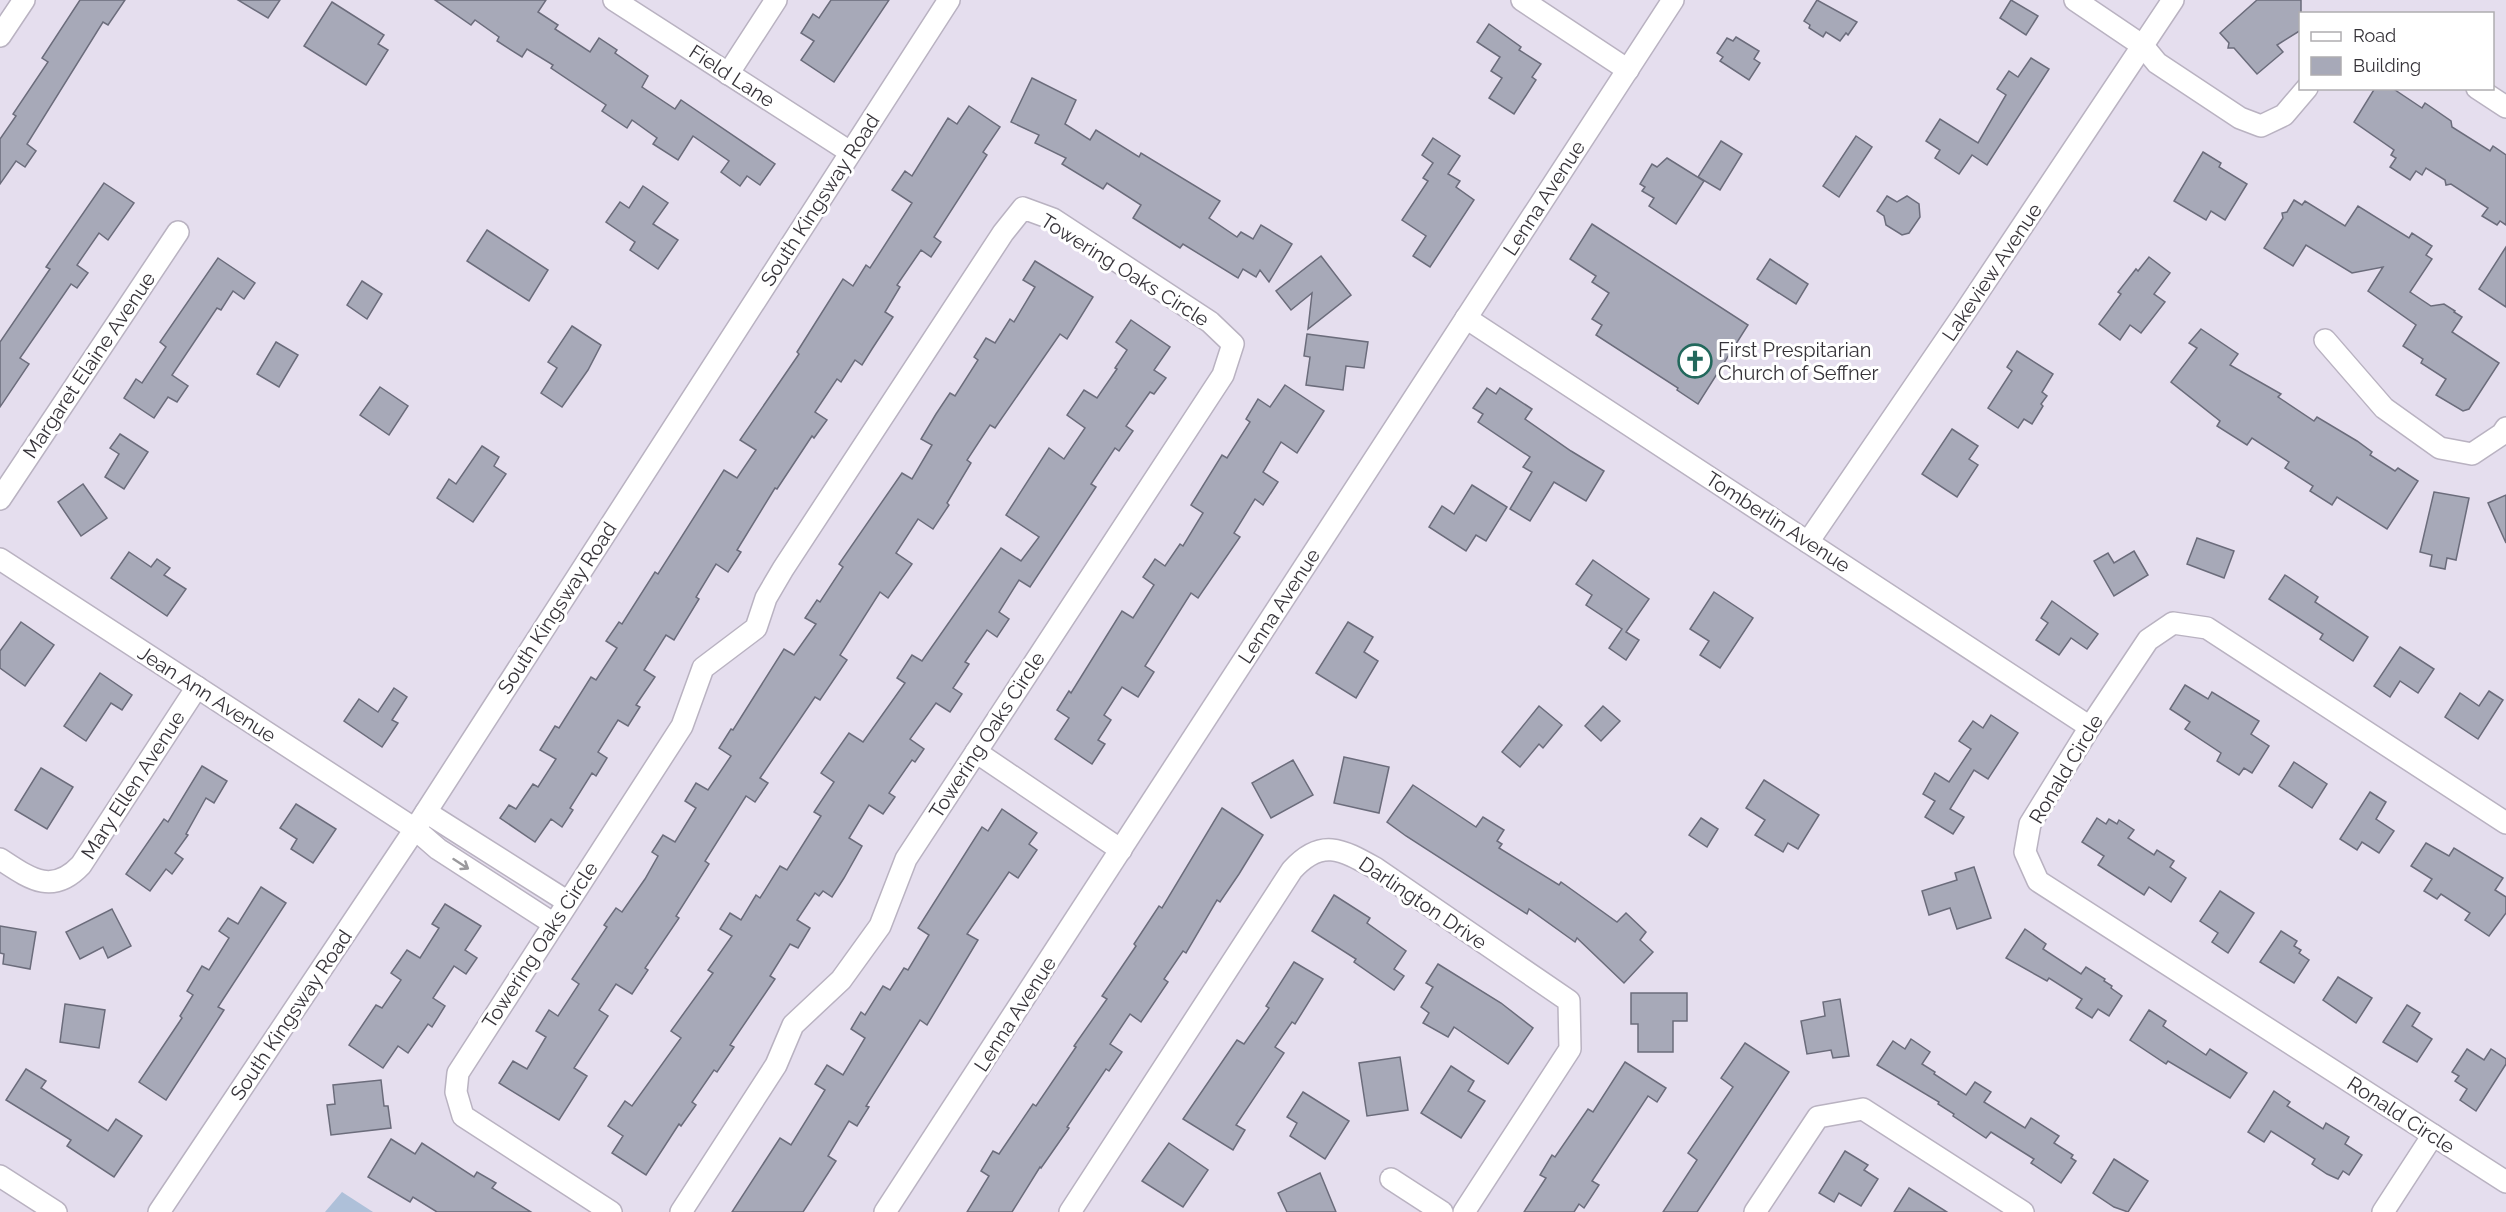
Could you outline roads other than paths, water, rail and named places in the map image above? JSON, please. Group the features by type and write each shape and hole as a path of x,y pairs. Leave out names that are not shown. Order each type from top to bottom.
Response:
{"street":[{"path":"0,36 24,0"},
{"name":"Field Lane","path":"614,0 850,152"},
{"path":"728,74 776,0"},
{"name":"South Kingsway Road","path":"159,1212 420,820 949,0"},
{"path":"1522,0 1628,70"},
{"name":"Lenna Avenue","path":"885,1212 1673,0"},
{"path":"2075,0 2143,46 2157,63 2240,118 2261,126 2284,115 2305,90"},
{"name":"Lakeview Avenue","path":"1808,542 2173,0"},
{"path":"2480,90 2506,107"},
{"name":"Towering Oaks Circle","path":"612,1212 463,1116 456,1092 458,1073 682,726 703,668 756,628 766,598 783,569 1003,233 1023,208 1053,219 1210,322 1233,344 1223,375 906,859 880,926 841,980 793,1025 776,1065 681,1212"},
{"name":"Margaret Elaine Avenue","path":"0,499 177,232"},
{"name":"Tomberlin Avenue","path":"1466,318 2090,727"},
{"path":"2325,340 2384,408 2440,448 2472,454 2502,434 2506,428"},
{"name":"Jean Ann Avenue","path":"0,559 197,687 420,820"},
{"name":"Ronald Circle","path":"2506,823 2207,628 2173,623 2148,640 2090,727 2030,824 2025,852 2038,881 2506,1182"},
{"name":"Mary Ellen Avenue","path":"0,859 28,878 44,882 71,876 81,866 197,687"},
{"path":"976,752 1121,850"},
{"path":"420,820 568,902"},
{"path":"420,820 438,849 554,924"},
{"name":"Darlington Drive","path":"1070,1212 1292,870 1303,858 1328,848 1353,855 1375,868 1569,1001 1570,1049 1464,1212"},
{"path":"1755,1212 1818,1118 1863,1109 2023,1212"},
{"path":"2383,1212 2433,1136"},
{"path":"0,1176 56,1212"},
{"path":"1391,1179 1442,1212"}],"water":[{"path":"342,1192 373,1212 325,1212"}],"place":[{"name":"First Prespitarian Church of Seffner","path":"1695,361"}]}
